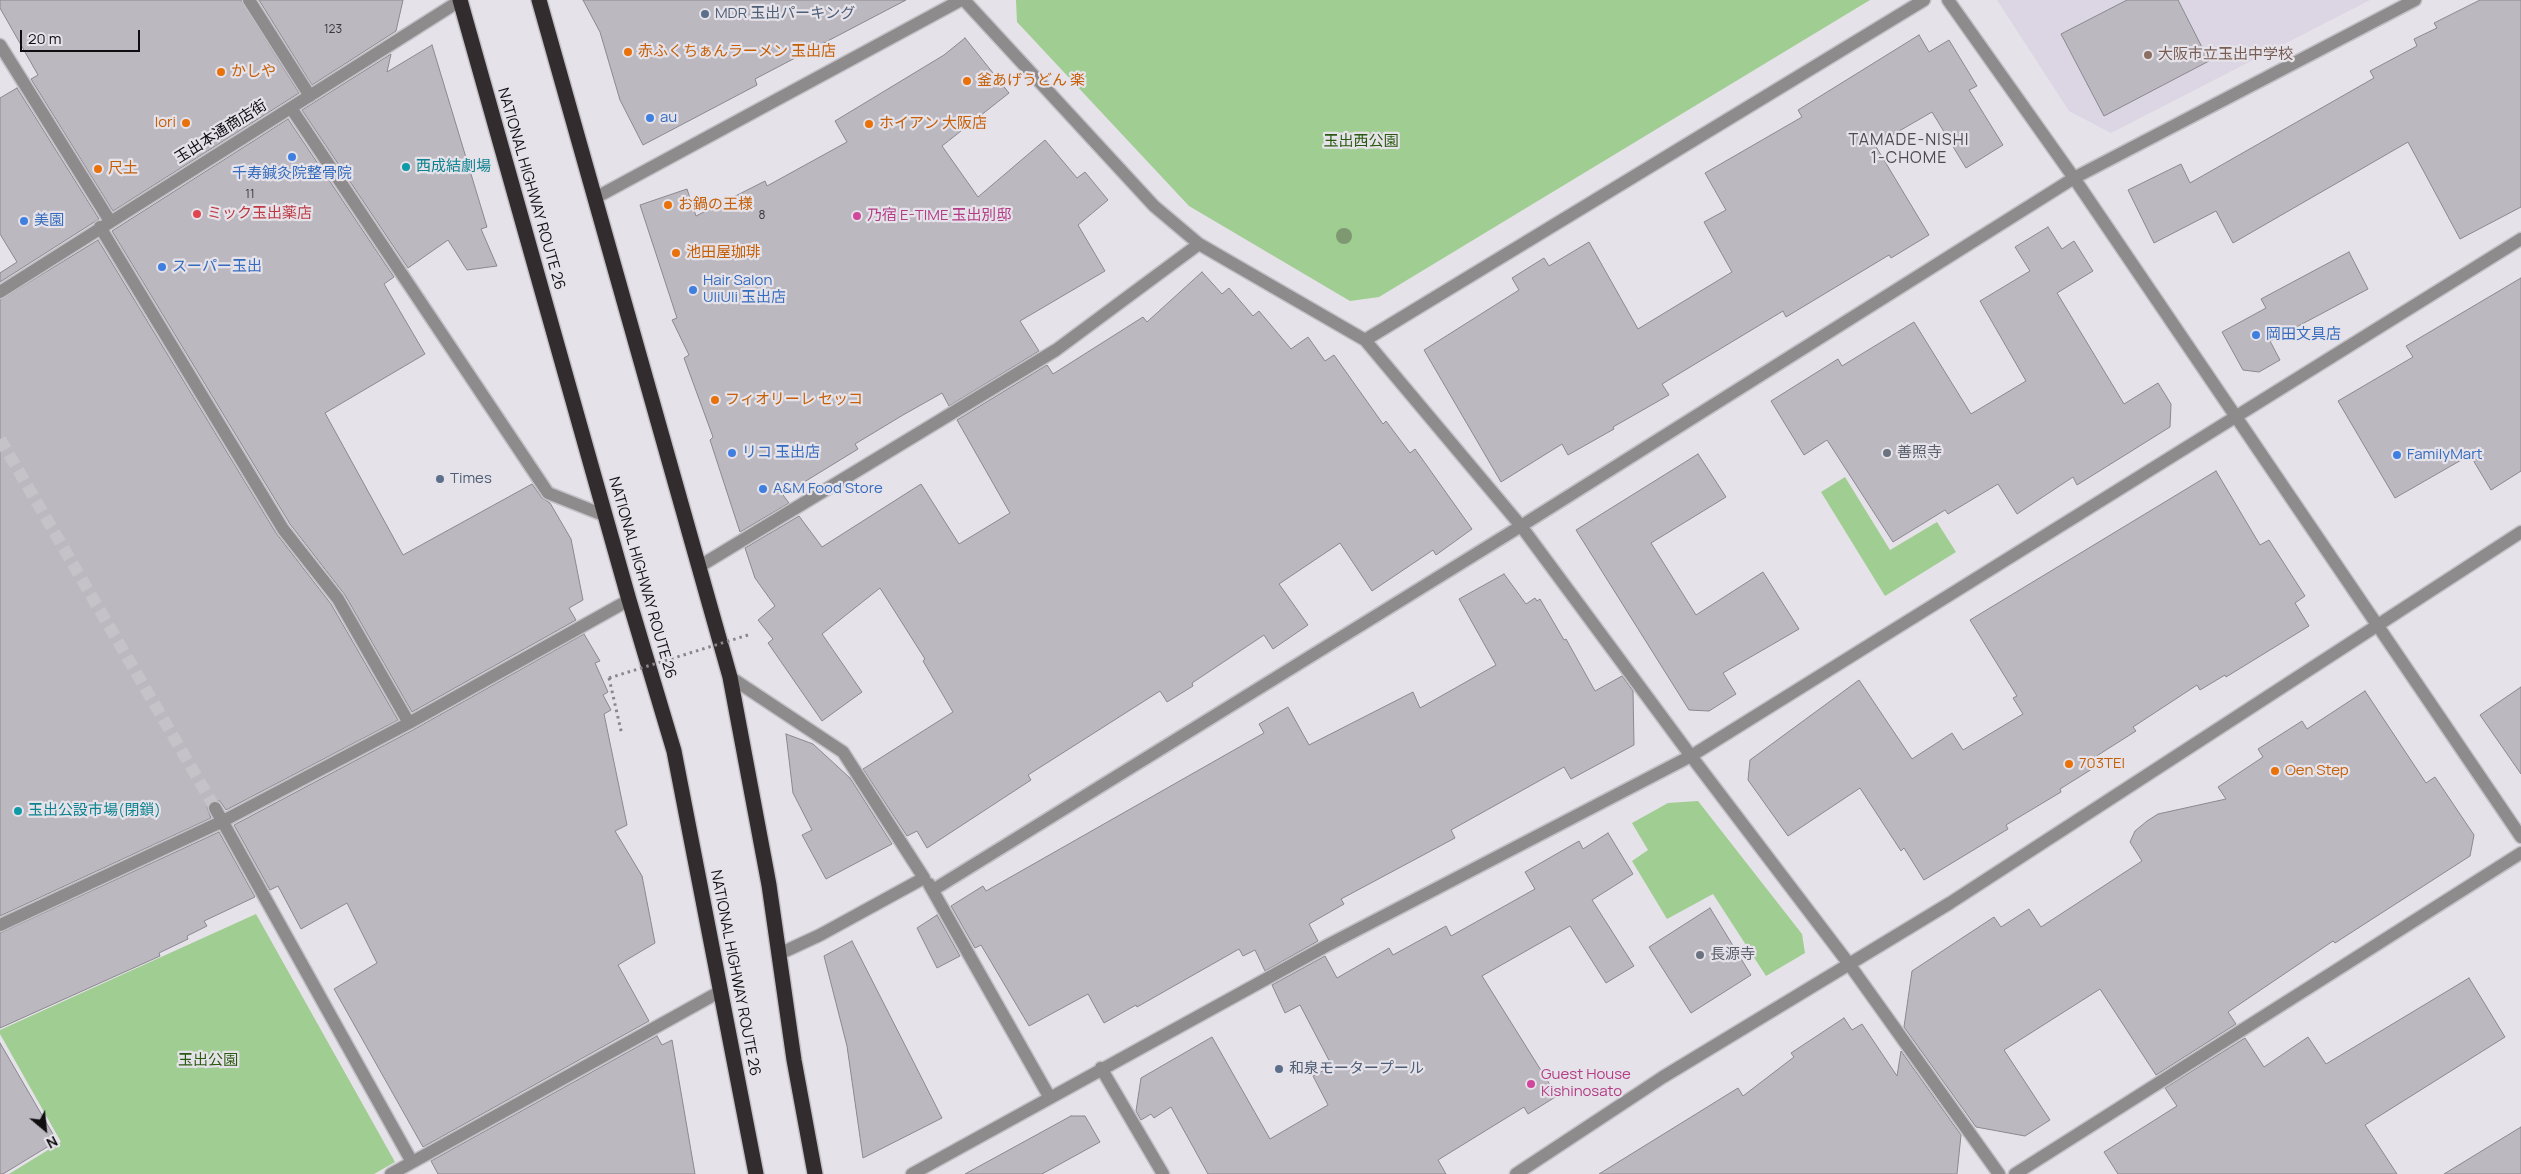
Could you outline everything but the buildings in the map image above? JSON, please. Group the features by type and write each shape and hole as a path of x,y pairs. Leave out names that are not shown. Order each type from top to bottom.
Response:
{"highway":[{"name":"NATIONAL HIGHWAY ROUTE 26","path":"460,0 629,600 674,751 756,1174"},
{"path":"539,0 730,678 769,885 794,1060 815,1174"}],"street":[{"path":"249,0 310,96"},
{"name":"玉出本通商店街","path":"0,292 310,96 375,52 460,0"},
{"path":"595,198 963,0 1154,206 1199,244 1365,340 1522,526 1691,756 1849,964 1999,1174"},
{"path":"1365,340 1924,0"},
{"path":"1948,0 2074,178 2521,837"},
{"path":"933,890 1522,526 2074,178 2415,0"},
{"path":"0,45 283,529 338,599 409,723"},
{"path":"290,108 548,493 606,516"},
{"path":"912,1174 1101,1068 1326,946 1691,756 2521,238"},
{"path":"700,566 1056,350 1199,244"},
{"path":"1516,1174 1663,1077 1950,903 2521,532"},
{"path":"0,926 223,821 409,723 629,600"},
{"path":"730,678 843,752 933,890 1050,1098"},
{"path":"215,808 412,1162"},
{"path":"2015,1174 2521,853"},
{"path":"779,954 820,935 924,878"},
{"path":"391,1174 721,991"},
{"path":"1101,1068 1163,1174"}],"path":[{"path":"622,735 609,678 748,635"}],"shaded area":[{"name":"大阪市立玉出中学校","path":"1997,0 2370,0 2111,133 2069,111"}],"green space":[{"name":"玉出西公園","path":"1016,0 1870,0 1379,297 1350,301 1189,206 1017,22"},
{"path":"1845,477 1890,550 1937,522 1956,552 1885,596 1821,492"},
{"path":"1698,801 1802,934 1805,953 1766,976 1713,894 1667,919 1632,861 1648,850 1632,823 1668,803"},
{"name":"玉出公園","path":"256,914 395,1162 374,1174 9,1174 61,1142 0,1034 0,1030"}],"tunnel":[{"path":"0,439 215,808"}],"place":[{"name":"MDR 玉出パーキング","path":"705,14"},
{"name":"赤ふくちぁんラーメン 玉出店","path":"628,52"},
{"name":"大阪市立玉出中学校","path":"2148,55"},
{"name":"かしや","path":"221,72"},
{"name":"釜あげうどん 楽","path":"967,81"},
{"name":"au","path":"650,118"},
{"name":"Iori","path":"186,123"},
{"name":"ホイアン 大阪店","path":"869,124"},
{"name":"千寿鍼灸院整骨院","path":"292,157"},
{"name":"西成結劇場","path":"406,167"},
{"name":"尺土","path":"98,169"},
{"name":"お鍋の王様","path":"668,205"},
{"name":"ミック玉出薬店","path":"197,214"},
{"name":"乃宿 E-TIME 玉出別邸","path":"857,216"},
{"name":"美園","path":"24,221"},
{"name":"池田屋珈琲","path":"676,253"},
{"name":"スーパー玉出","path":"162,267"},
{"name":"Hair Salon UliUli 玉出店","path":"693,290"},
{"name":"岡田文具店","path":"2256,335"},
{"name":"フィオリーレ セッコ","path":"715,400"},
{"name":"リコ 玉出店","path":"732,453"},
{"name":"善照寺","path":"1887,453"},
{"name":"FamilyMart","path":"2397,455"},
{"name":"Times","path":"440,479"},
{"name":"A&M Food Store","path":"763,489"},
{"name":"703TEI","path":"2069,764"},
{"name":"Oen Step","path":"2275,771"},
{"name":"玉出公設市場(閉鎖)","path":"18,811"},
{"name":"長源寺","path":"1700,955"},
{"name":"和泉モータープール","path":"1279,1069"},
{"name":"Guest House Kishinosato","path":"1531,1084"}],"district":[{"name":"TAMADE-NISHI 1-CHOME","path":"1909,150"}]}
